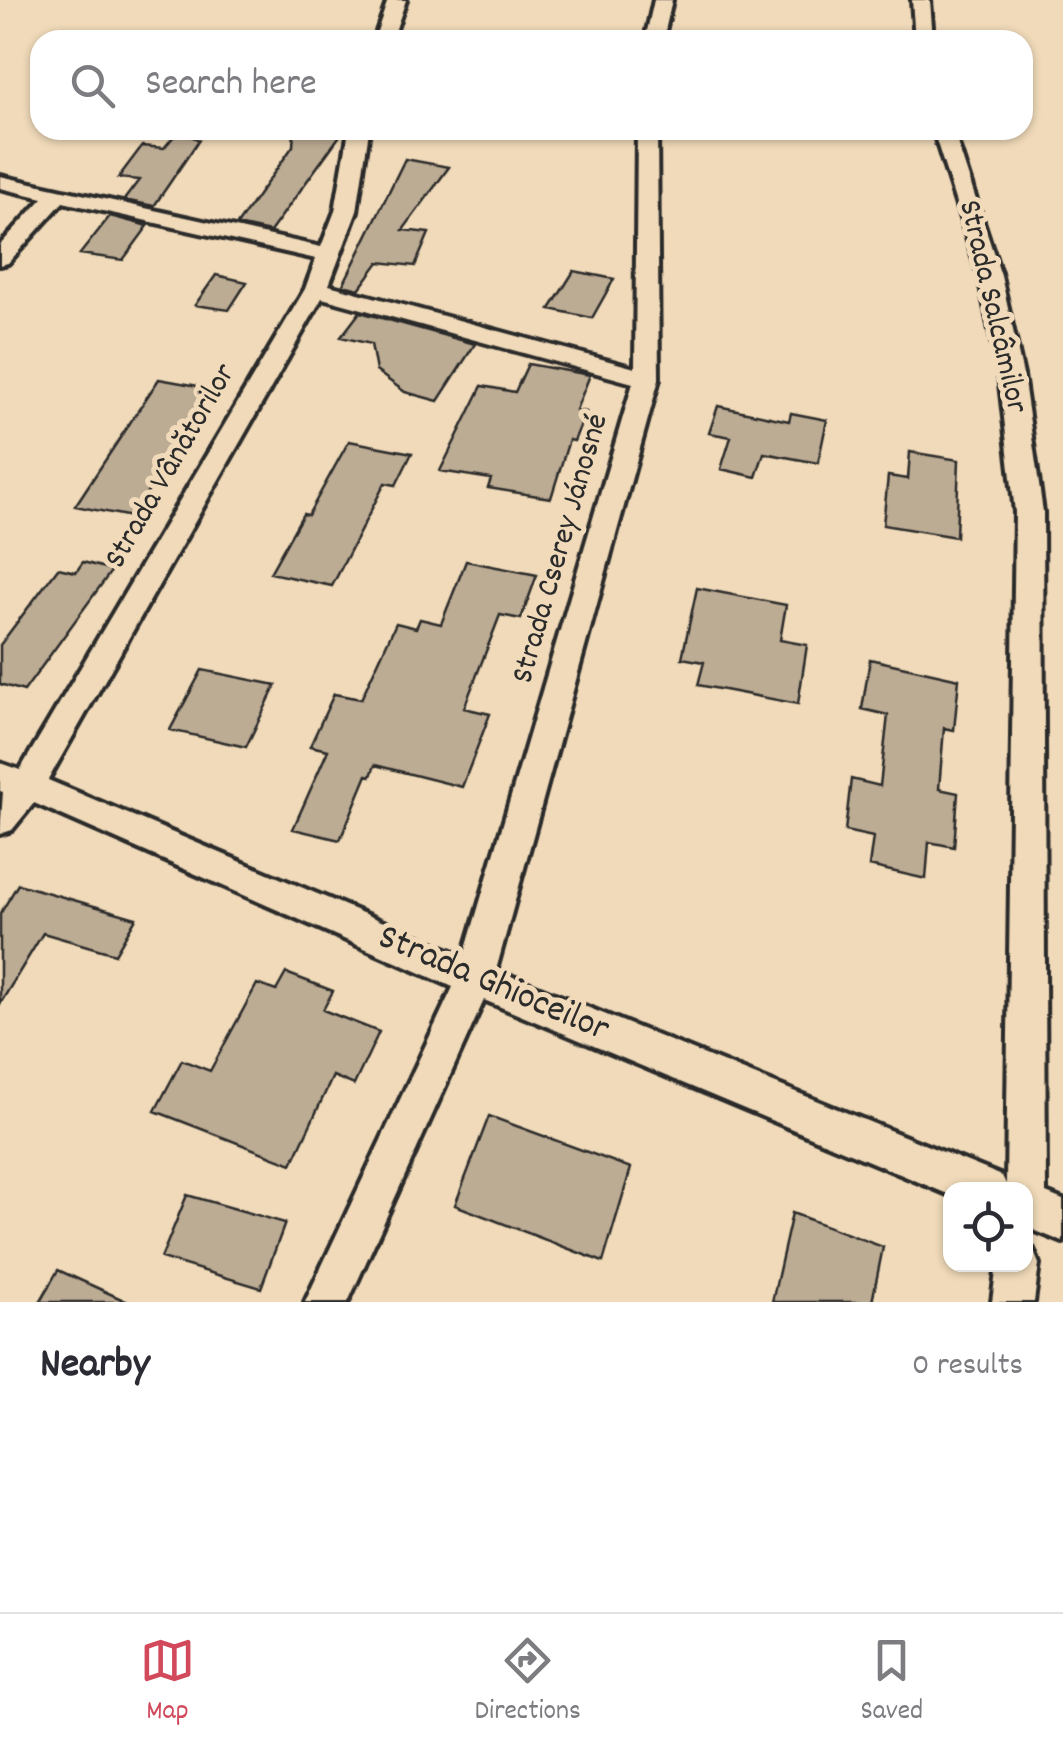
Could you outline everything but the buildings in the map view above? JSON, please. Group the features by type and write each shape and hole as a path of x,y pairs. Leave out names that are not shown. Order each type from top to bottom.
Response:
{"street":[{"path":"386,30 397,0"},
{"path":"656,30 663,0"},
{"path":"921,0 923,30"},
{"name":"Strada Vânătorilor","path":"0,820 14,781 316,288 346,211 357,140"},
{"name":"Strada Cserey Jánosné","path":"326,1302 476,978 647,379 647,140"},
{"name":"Strada Salcâmilor","path":"946,140 990,276 1012,375 1029,512 1026,1182"},
{"path":"0,182 330,256"},
{"path":"0,258 57,196"},
{"path":"316,288 647,379"},
{"name":"Strada Ghioceilor","path":"14,781 969,1182"},
{"path":"1033,1209 1063,1221"},
{"path":"1012,1302 1017,1272"}]}
